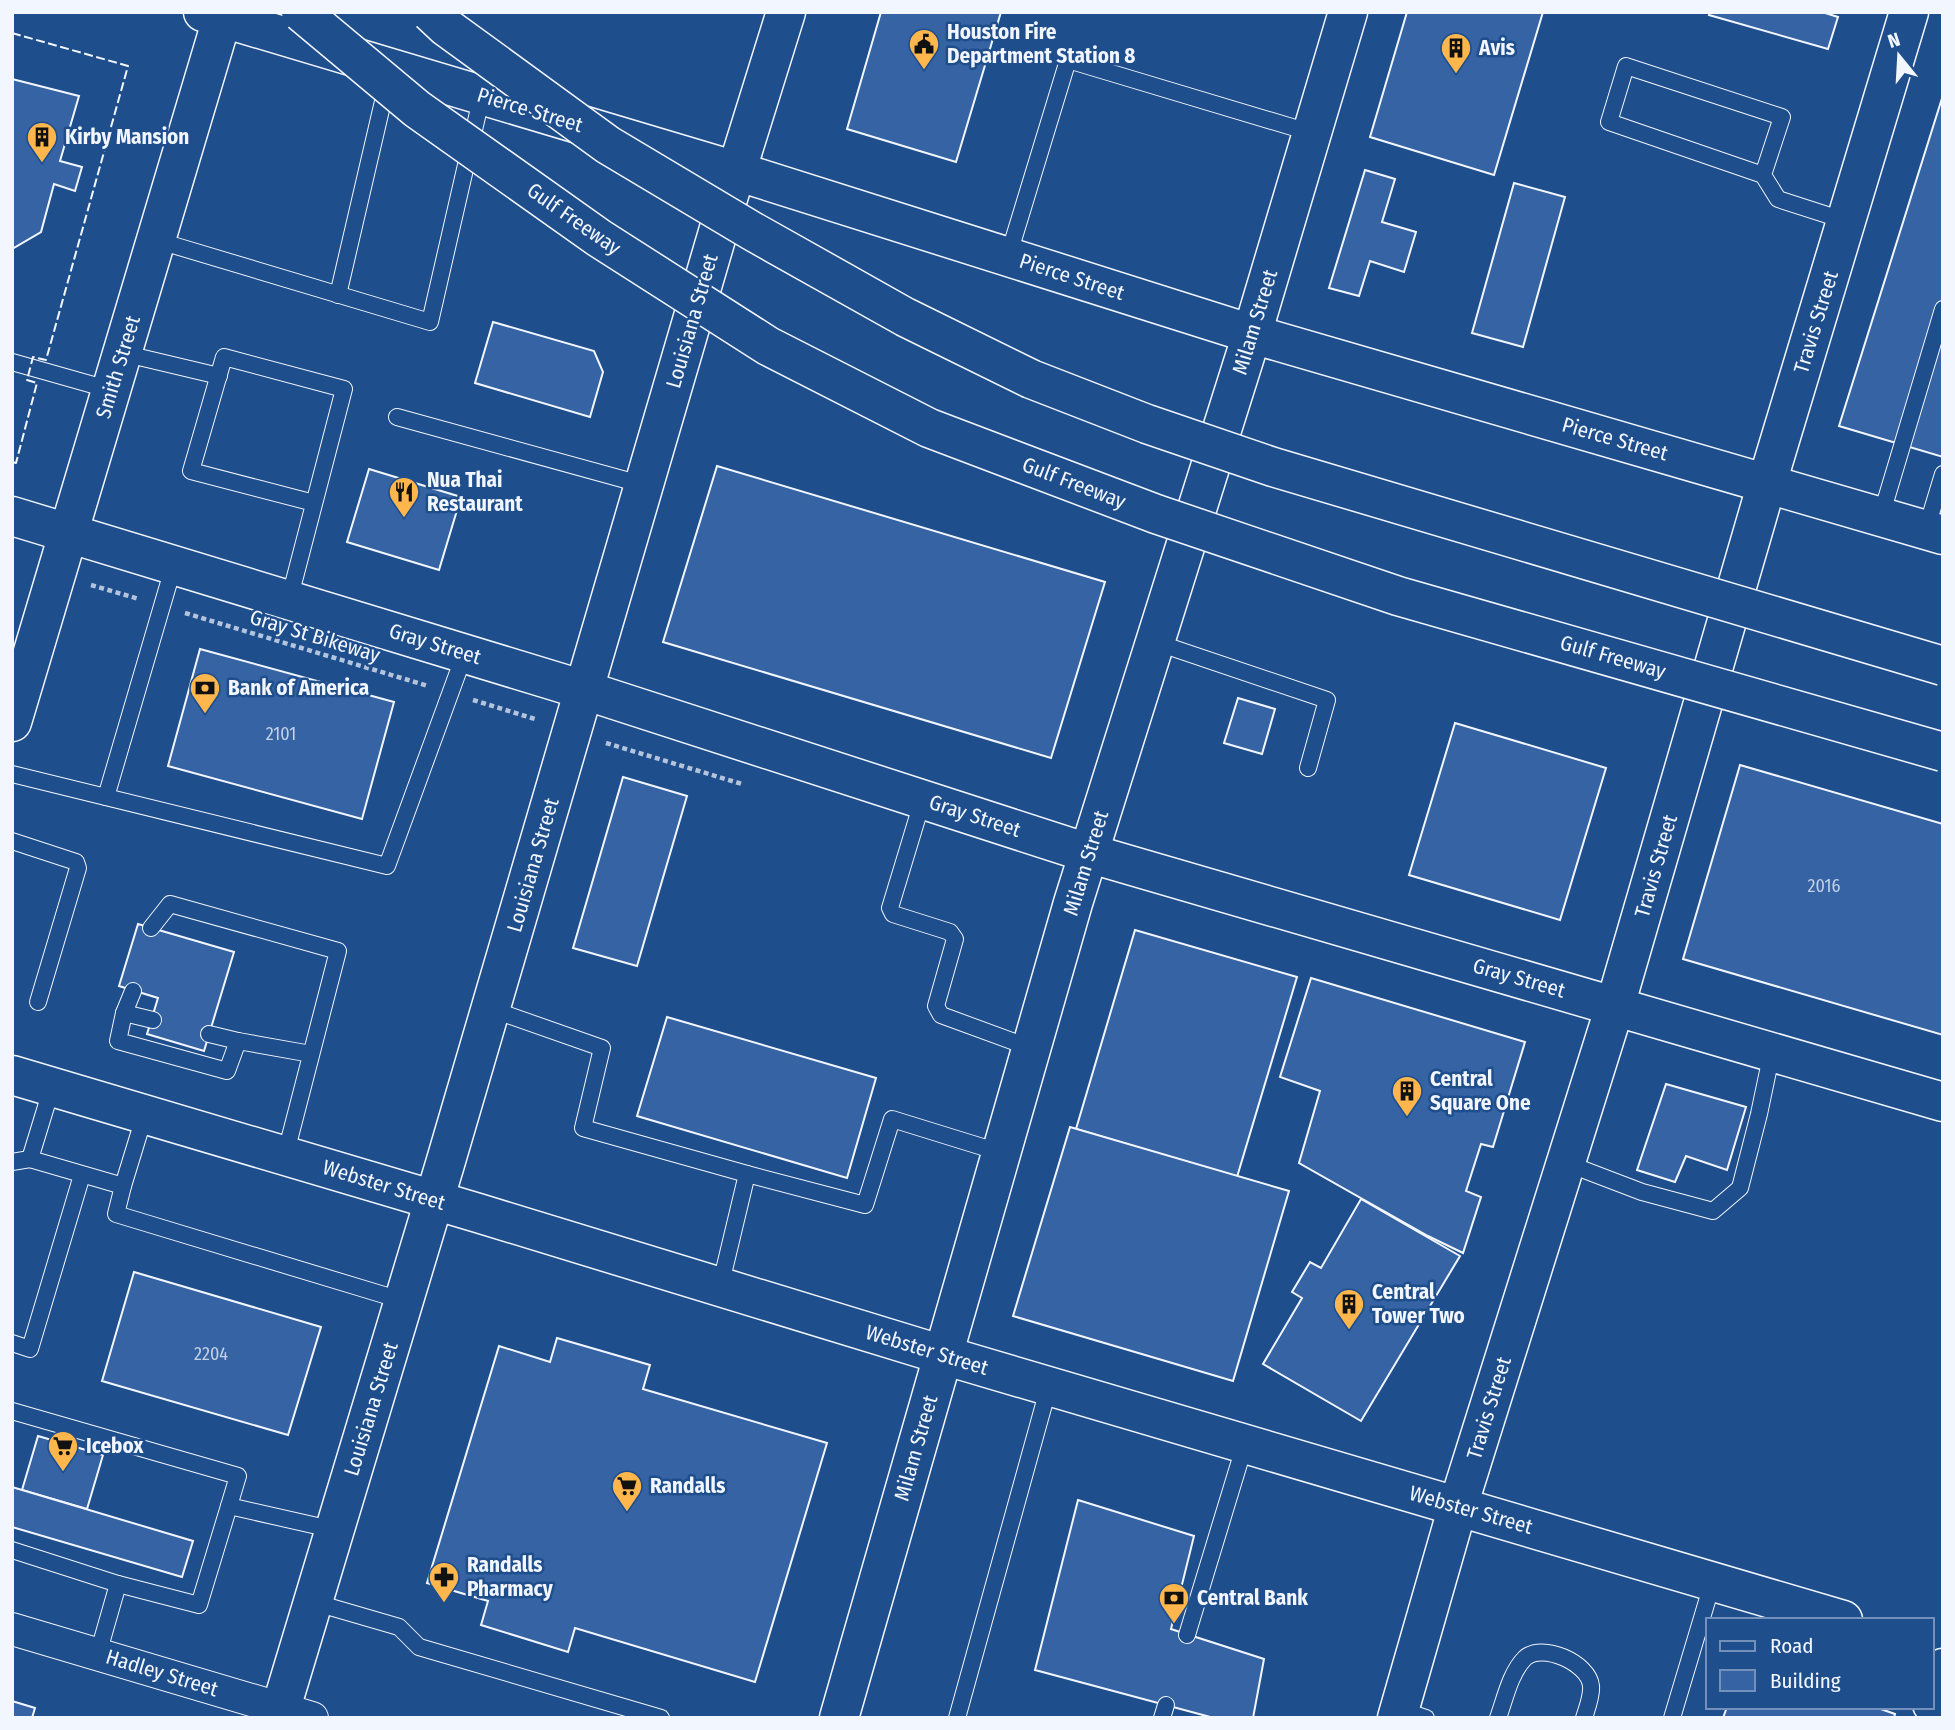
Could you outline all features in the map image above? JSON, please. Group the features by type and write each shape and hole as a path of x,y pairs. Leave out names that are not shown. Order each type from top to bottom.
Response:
{"main road":[{"name":"Gulf Freeway","path":"301,12 417,109 600,238 768,346 929,428 1156,514 1398,596 1943,752"},
{"path":"430,12 446,27 608,145 752,231 894,310 1031,379 1147,424 1273,467 1943,666"},
{"name":"Louisiana Street","path":"290,1715 313,1602 435,1200 736,171 786,12"},
{"name":"Milam Street","path":"839,1718 1088,853 1252,334 1348,12"},
{"name":"Travis Street","path":"1407,1715 1458,1506 1615,1006 1767,483 1909,12"},
{"name":"Pierce Street","path":"216,14 736,171 1252,334 1935,533"},
{"name":"Smith Street","path":"12,722 22,653 69,533 156,240 216,14"},
{"name":"Gray Street","path":"12,516 584,690 1088,853 1943,1102"},
{"name":"Webster Street","path":"12,1075 435,1200 943,1355 1836,1618"},
{"path":"1934,1698 1943,1668"}],"street":[{"name":"Hadley Street","path":"12,1629 290,1715"}],"lane":[{"path":"1009,257 1068,60 1312,133"},
{"path":"1763,175 1782,117 1626,66 1609,122 1763,175 1778,199 1846,221"},
{"path":"338,295 391,68"},
{"path":"156,240 430,321 482,95"},
{"path":"1881,516 1943,309"},
{"path":"122,353 219,376"},
{"path":"289,600 344,388 224,357 191,471 314,503"},
{"path":"12,362 111,390"},
{"path":"397,417 644,485"},
{"path":"1935,533 1943,474"},
{"path":"106,797 174,565"},
{"path":"1155,642 1327,699 1308,768"},
{"path":"12,774 387,866 465,653"},
{"path":"923,799 890,908 893,914 950,932 955,939 936,1006 941,1014 1031,1048"},
{"path":"12,841 76,862 78,868 38,1002"},
{"path":"151,928 170,904 338,951 285,1156"},
{"path":"133,991 124,1013 118,1041 227,1071 237,1041"},
{"path":"491,1009 602,1048 583,1128 865,1205 892,1119 1002,1153"},
{"path":"124,1013 153,1020"},
{"path":"209,1034 311,1054"},
{"path":"1566,1163 1642,1192 1713,1211 1740,1188 1772,1052"},
{"path":"30,1159 52,1087"},
{"path":"145,1114 116,1214 404,1301"},
{"path":"12,1162 30,1159 123,1186"},
{"path":"720,1287 747,1174"},
{"path":"12,1343 30,1349 82,1175"},
{"path":"957,1718 1049,1386"},
{"path":"12,1411 238,1476 199,1605 118,1584 12,1550"},
{"path":"1187,1635 1245,1444"},
{"path":"229,1506 334,1530"},
{"path":"1671,1718 1713,1581"},
{"path":"98,1654 118,1584"},
{"path":"313,1602 399,1627 419,1647 661,1718"},
{"path":"1498,1718 1515,1672 1526,1657 1538,1651 1578,1664 1587,1674 1591,1686 1584,1718"}],"path":[{"name":"Gray St Bikeway","path":"109,589 512,712"}],"building":[{"name":"Houston Fire Department Station 8","path":"881,12 1001,12 956,162 847,129"},
{"name":"Avis","path":"1407,12 1543,12 1494,175 1370,137"},
{"path":"1710,12 1822,12 1838,17 1828,49 1709,15"},
{"name":"Kirby Mansion","path":"12,79 79,96 60,161 82,167 75,191 54,184 41,232 12,249"},
{"path":"1943,95 1943,457 1839,426"},
{"path":"1365,170 1395,179 1382,222 1416,232 1404,272 1370,261 1359,296 1329,288"},
{"path":"1514,183 1565,197 1523,347 1472,333"},
{"path":"493,322 594,351 603,372 590,417 475,383"},
{"path":"717,466 1105,582 1051,758 663,642"},
{"name":"Nua Thai Restaurant","path":"369,469 461,497 439,570 347,542"},
{"path":"200,649 394,702 362,819 168,766"},
{"path":"1238,698 1275,709 1262,754 1224,743"},
{"path":"1455,723 1606,768 1560,920 1409,875"},
{"path":"1740,765 1943,824 1943,1035 1683,959"},
{"path":"623,777 687,796 637,966 573,948"},
{"path":"138,924 234,952 204,1051 147,1034 158,998 119,986"},
{"path":"1135,930 1297,977 1237,1177 1076,1129"},
{"name":"Central Square One","path":"1311,978 1525,1042 1493,1147 1481,1144 1466,1191 1481,1197 1463,1253 1299,1163 1320,1091 1280,1077"},
{"path":"667,1017 876,1078 847,1178 637,1116"},
{"path":"1666,1084 1746,1107 1727,1170 1686,1156 1675,1182 1637,1170"},
{"path":"1070,1127 1289,1191 1233,1381 1013,1316"},
{"name":"Central Tower Two","path":"1361,1199 1460,1256 1361,1421 1263,1364 1302,1298 1292,1292 1310,1262 1321,1268"},
{"path":"134,1272 321,1327 288,1435 102,1381"},
{"name":"Randalls","path":"557,1338 650,1365 643,1389 827,1443 755,1682 575,1628 568,1652 481,1625 488,1601 427,1583 499,1346 550,1362"},
{"name":"Icebox","path":"38,1436 103,1455 87,1509 22,1490"},
{"path":"12,1487 193,1541 182,1577 12,1527"},
{"path":"1078,1500 1194,1536 1171,1629 1264,1659 1253,1718 1214,1718 1035,1670"},
{"path":"12,1701 35,1708 32,1718 12,1718"},
{"path":"1726,1709 1881,1709 1895,1714 1894,1718 1723,1718"}],"fence":[{"path":"12,33 128,66 46,360 33,357 27,380 37,383 16,463 12,462"}],"place":[{"name":"Houston Fire Department Station 8","path":"924,71"},
{"name":"Avis","path":"1456,75"},
{"name":"Kirby Mansion","path":"42,164"},
{"name":"Nua Thai Restaurant","path":"404,519"},
{"name":"Bank of America","path":"205,715"},
{"name":"Central Square One","path":"1407,1118"},
{"name":"Central Tower Two","path":"1349,1331"},
{"name":"Icebox","path":"63,1473"},
{"name":"Randalls","path":"627,1513"},
{"name":"Randalls Pharmacy","path":"444,1604"},
{"name":"Central Bank","path":"1174,1625"}]}
